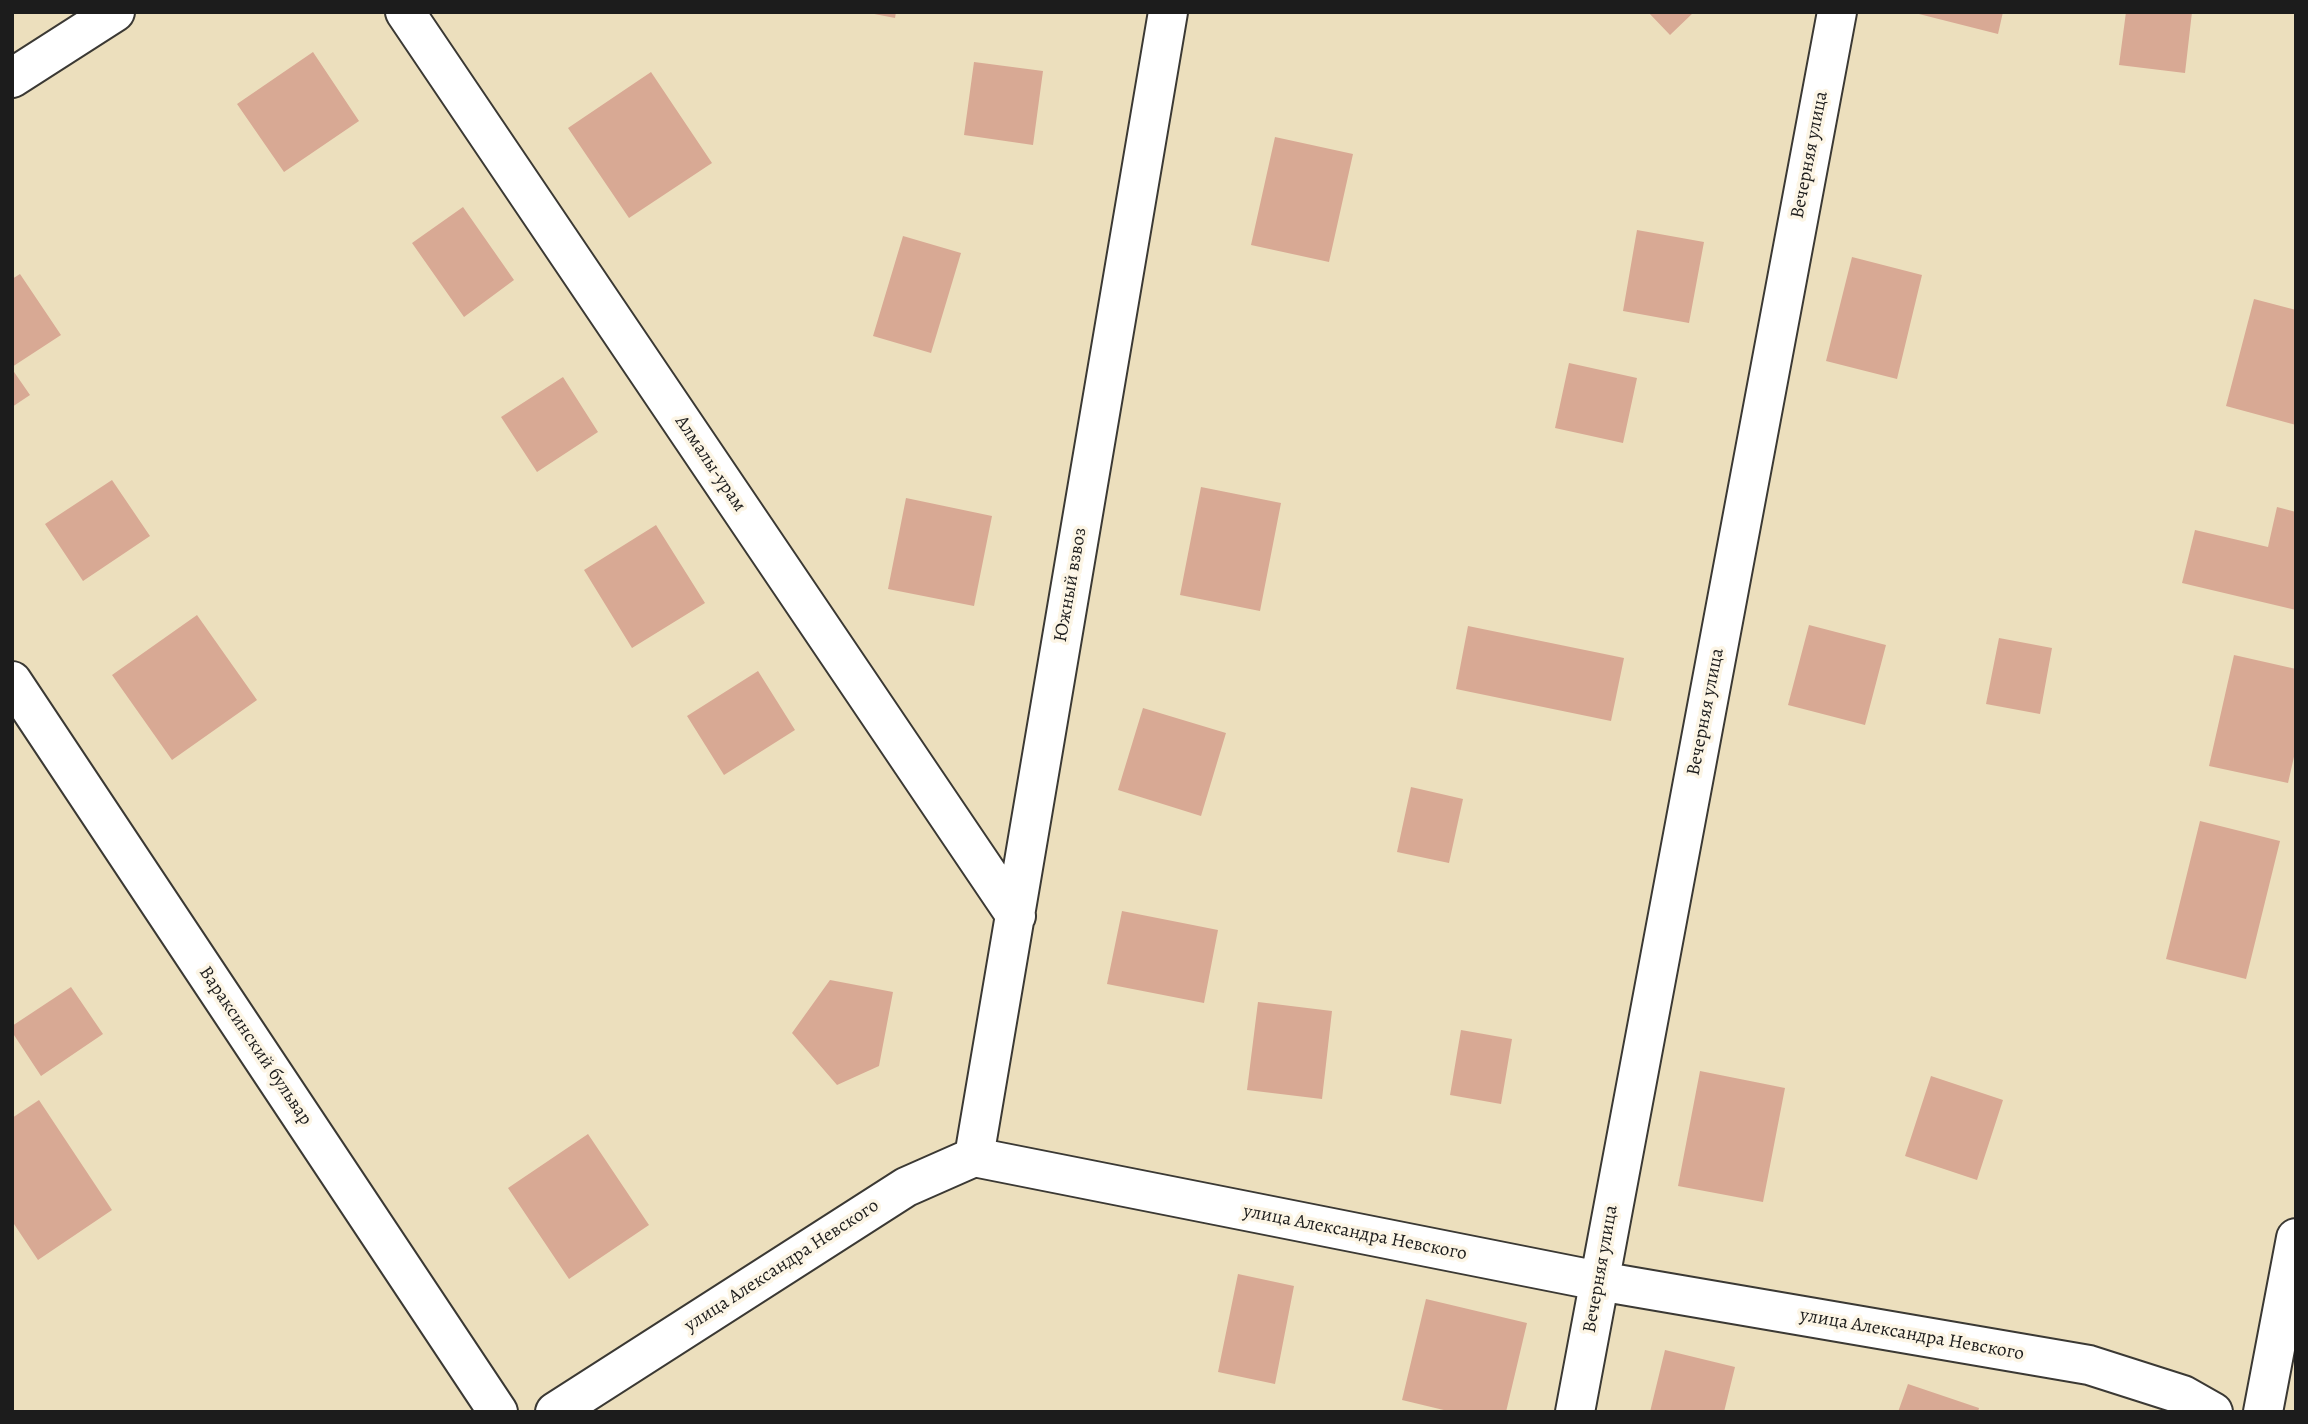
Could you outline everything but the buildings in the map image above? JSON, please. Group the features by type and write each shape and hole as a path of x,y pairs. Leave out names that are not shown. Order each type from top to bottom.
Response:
{"street":[{"path":"12,78 115,12"},
{"name":"Алмалы-урам","path":"405,12 1016,916"},
{"name":"Южный взвоз","path":"974,1157 1167,12"},
{"name":"Вечерняя улица","path":"1575,1412 1837,12"},
{"name":"Вараксинский бульвар","path":"12,681 498,1412"},
{"name":"улица Александра Невского","path":"555,1412 906,1186 974,1157 1598,1281 2089,1365 2183,1395 2213,1412"},
{"path":"2263,1412 2296,1237"}]}
